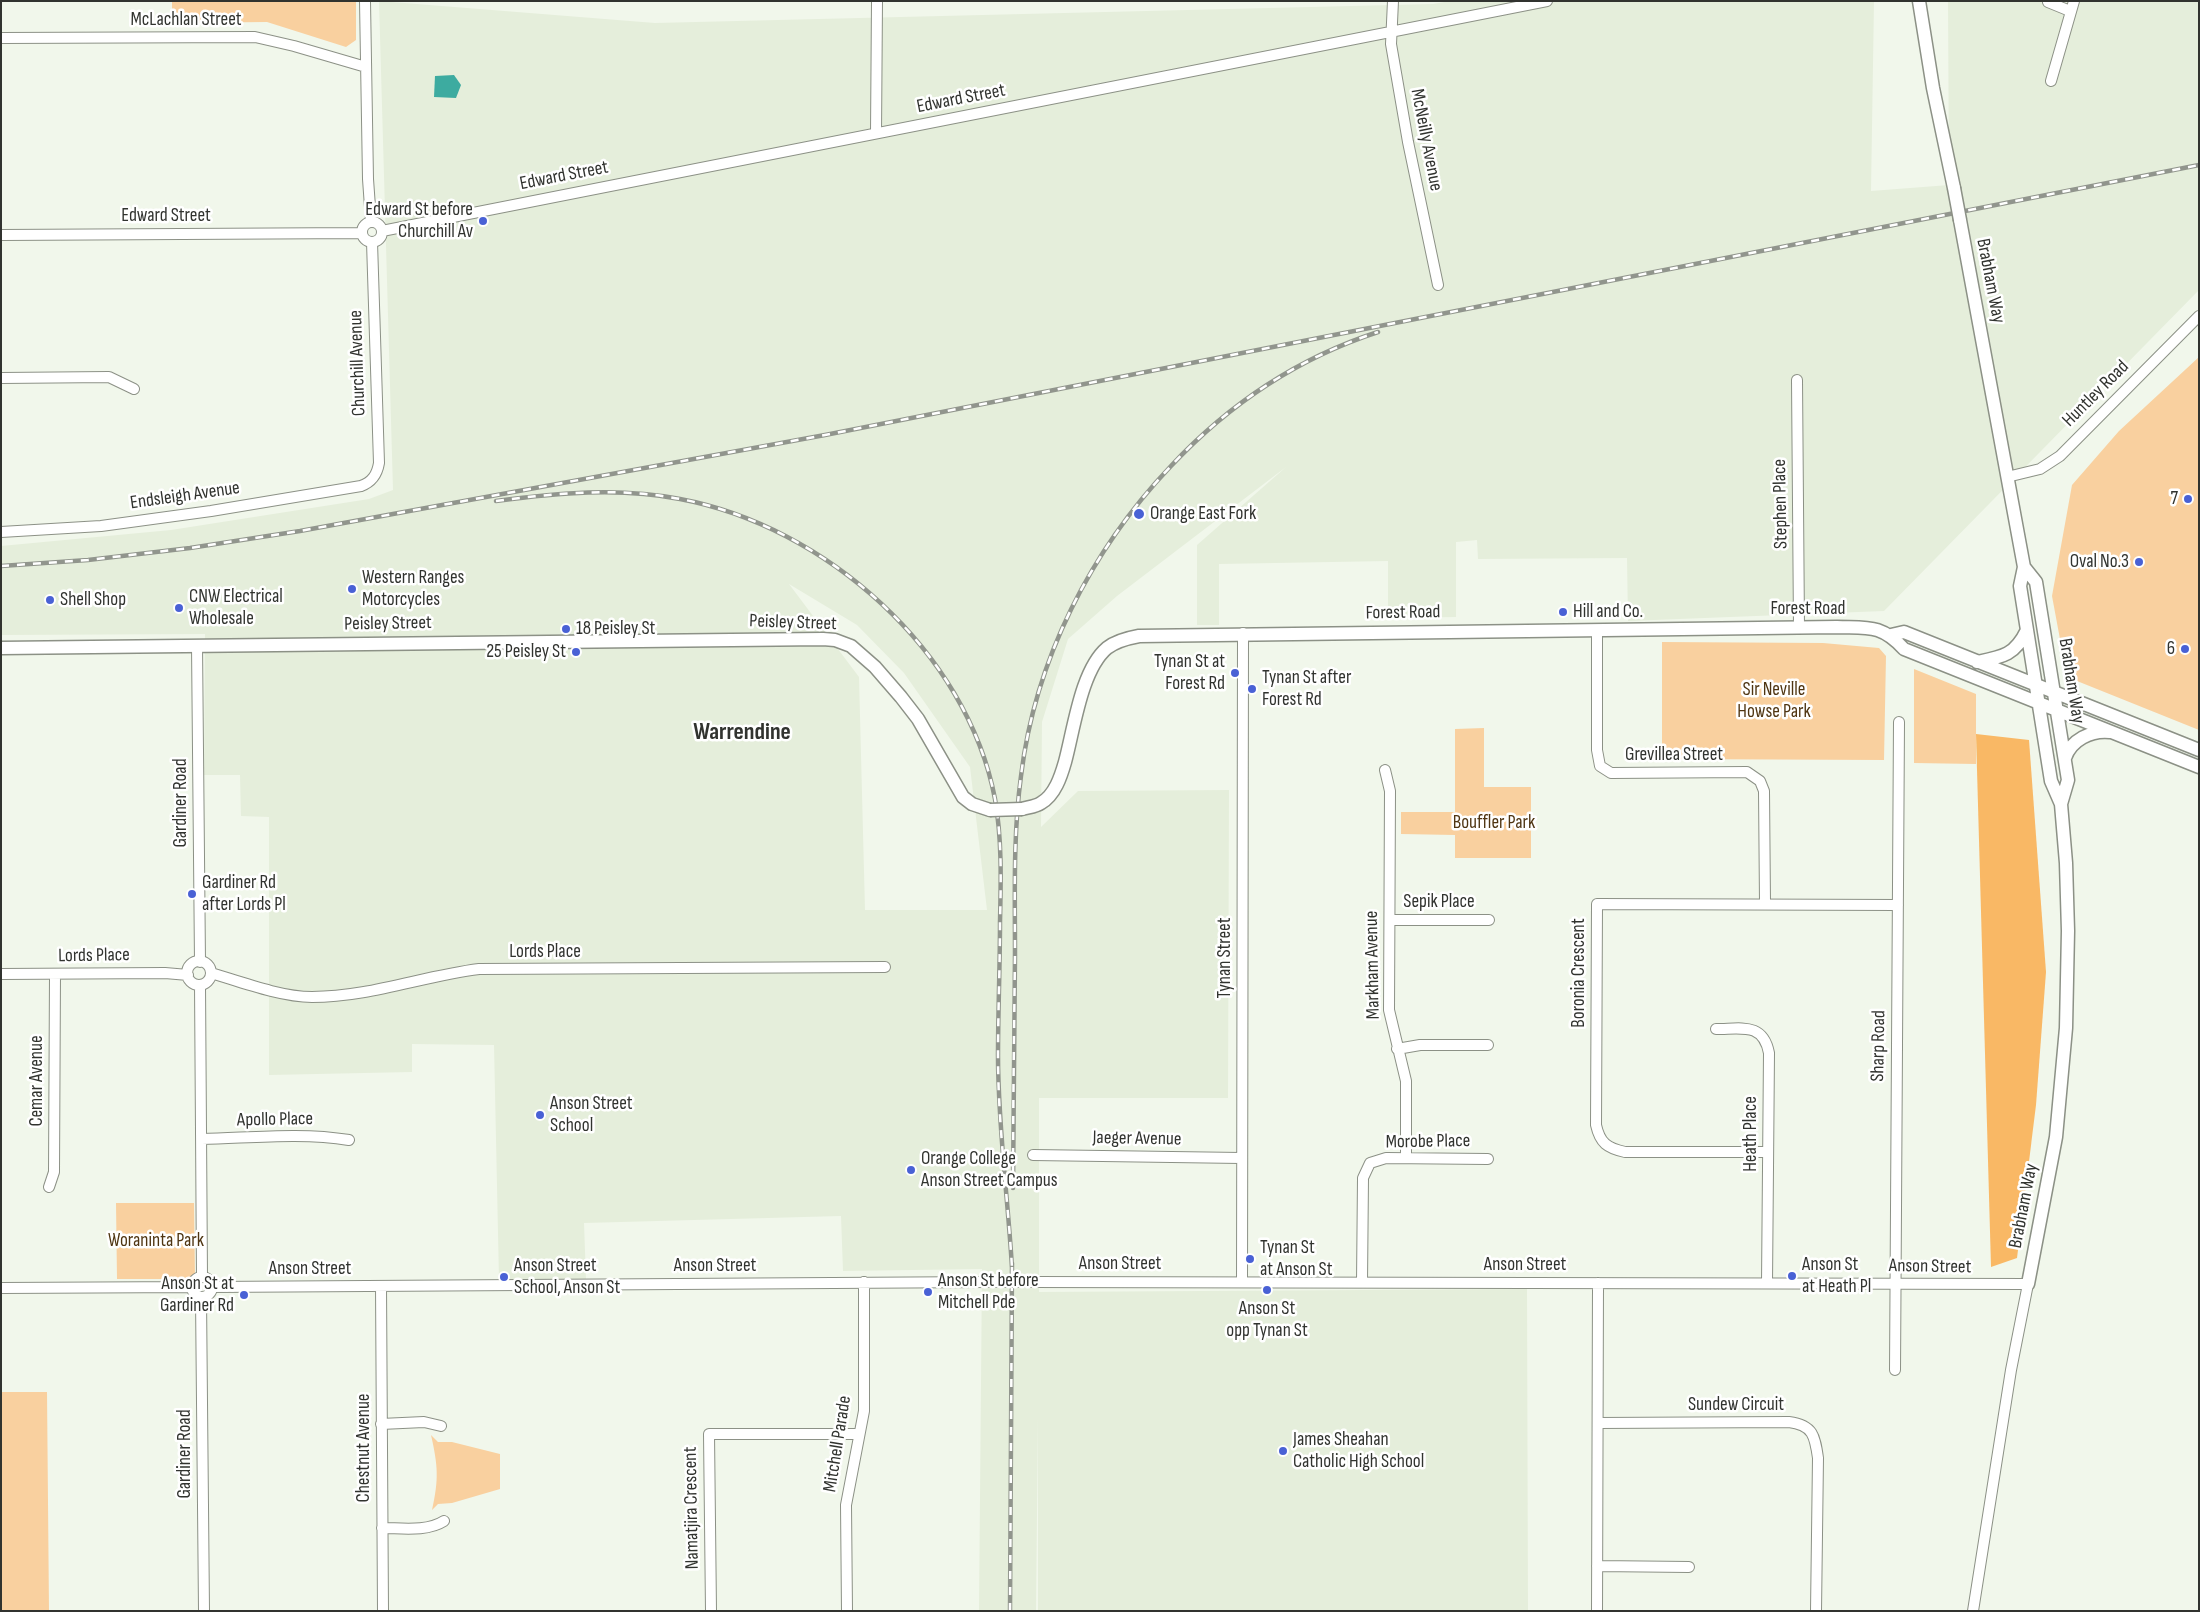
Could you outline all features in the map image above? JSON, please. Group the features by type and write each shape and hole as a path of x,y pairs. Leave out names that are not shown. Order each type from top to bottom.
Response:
{"main road":[{"name":"Brabham Way","path":"1919,1 1933,88 1954,188 2024,567 2020,586 2051,781 2062,804"},
{"name":"Brabham Way","path":"2024,567 2036,582 2068,780 2062,804 2068,931 2066,1028 2056,1137 2028,1284"},
{"name":"Forest Road","path":"1022,809 1041,803 1057,784 1090,673 1096,661 1107,648 1118,641 1139,636 1243,633 1866,628 1884,631 1892,635 1904,649 2199,767"},
{"path":"1977,662 2003,657 2017,648 2027,630"},
{"name":"Forest Road","path":"1892,635 1904,632 2199,750"},
{"name":"Peisley Street","path":"1,648 835,640 850,646 875,667 918,719 963,797 972,804 990,810 1022,809"},
{"path":"2065,758 2070,747 2082,737 2101,732 2115,733"}],"street":[{"path":"365,1 368,180 371,221"},
{"path":"876,133 877,1"},
{"name":"McNeilly Avenue","path":"1393,1 1391,44 1408,142 1438,285"},
{"name":"Edward Street","path":"382,231 1547,1"},
{"path":"2048,2 2072,6 2051,81"},
{"name":"McLachlan Street","path":"1,38 255,37 366,67"},
{"path":"371,221 378,223 382,231 378,240 372,242 364,238 362,233 365,224 371,221"},
{"name":"Edward Street","path":"1,235 362,233"},
{"name":"Churchill Avenue","path":"371,481 375,476 379,462 372,242"},
{"name":"Huntley Road","path":"2007,478 2040,468 2060,456 2199,316"},
{"path":"1,378 109,377 134,389"},
{"name":"Stephen Place","path":"1797,380 1799,628"},
{"name":"Endsleigh Avenue","path":"1,532 110,525 351,488 367,484 371,481"},
{"name":"Grevillea Street","path":"1597,630 1597,750 1600,766 1611,773 1747,772 1760,781 1764,791 1765,903"},
{"name":"Tynan Street","path":"1242,1282 1243,633"},
{"name":"Gardiner Road","path":"197,645 200,962"},
{"name":"Sharp Road","path":"1895,1370 1894,1284 1899,722"},
{"name":"Markham Avenue","path":"1385,770 1390,791 1389,1010 1406,1090 1406,1158"},
{"name":"Boronia Crescent","path":"1768,1152 1625,1152 1613,1150 1603,1144 1596,1125 1597,904 1765,903 1898,905"},
{"name":"Sepik Place","path":"1390,920 1489,920"},
{"path":"200,962 206,964 211,973 209,980 200,985 190,981 188,974 190,967 200,962"},
{"name":"Lords Place","path":"211,973 262,988 311,997 361,993 446,973 479,969 885,967"},
{"name":"Lords Place","path":"1,974 188,974"},
{"name":"Cemar Avenue","path":"49,1187 54,1172 55,974"},
{"path":"200,985 202,1277"},
{"name":"Heath Place","path":"1716,1029 1754,1030 1762,1034 1767,1042 1769,1053 1767,1283"},
{"path":"1397,1049 1420,1045 1488,1045"},
{"name":"Apollo Place","path":"202,1138 307,1137 349,1140"},
{"name":"Jaeger Avenue","path":"1033,1155 1241,1158"},
{"name":"Morobe Place","path":"1362,1282 1363,1178 1365,1170 1370,1163 1378,1160 1406,1158 1488,1159"},
{"path":"202,1277 209,1280 212,1287 209,1295 201,1298 194,1294 191,1287 195,1279 202,1277"},
{"name":"Anson Street","path":"212,1287 864,1282 2028,1284"},
{"name":"Mitchell Parade","path":"847,1611 846,1505 864,1411 864,1282"},
{"path":"1597,1611 1598,1282"},
{"name":"Brabham Way","path":"1973,1611 2011,1370 2028,1284"},
{"name":"Chestnut Avenue","path":"380,1286 383,1611"},
{"path":"1,1288 191,1287"},
{"name":"Gardiner Road","path":"201,1298 204,1611"},
{"path":"381,1424 424,1422 441,1426"},
{"name":"Sundew Circuit","path":"1598,1423 1788,1422 1803,1425 1809,1429 1814,1437 1818,1458 1816,1611"},
{"name":"Namatjira Crescent","path":"711,1611 709,1434 859,1434"},
{"path":"382,1528 423,1528 444,1521"},
{"path":"1597,1566 1689,1567"}],"shaded area":[{"path":"379,1 655,23 1433,4 1450,1 1874,1 1871,191 1949,185 1948,1 2199,1 2199,290 1884,611 1628,621 1627,558 1478,559 1477,540 1456,542 1456,617 1388,618 1388,561 1219,564 1219,625 1197,625 1197,545 1286,467 1117,596 1068,639 1042,722 1041,827 1078,791 1229,790 1228,1098 1039,1098 1039,1292 1527,1289 1528,1611 1038,1611 1038,1417 1036,1611 979,1611 982,1269 843,1271 841,1216 584,1223 586,1279 499,1280 494,1045 412,1044 412,1072 269,1075 269,817 241,816 240,775 204,775 205,634 1,635 1,546 171,530 369,499 393,490","holes":["789,584 857,625 904,673 970,767 987,910 865,910 859,677"]},
{"path":"1976,734 2029,740 2046,972 2036,1105 2017,1258 1991,1267"}],"green space":[{"path":"172,1 356,1 356,40 346,47 267,22 172,23"},
{"path":"2199,357 2199,730 2067,677 2052,596 2072,485 2119,431"},
{"name":"Sir Neville Howse Park","path":"1662,642 1823,643 1879,648 1886,656 1884,760 1662,759"},
{"path":"1914,669 1976,694 1976,764 1914,763"},
{"name":"Bouffler Park","path":"1484,728 1484,787 1531,787 1531,858 1455,858 1455,835 1401,834 1401,812 1455,812 1455,729"},
{"name":"Woraninta Park","path":"116,1203 194,1203 195,1279 117,1279"},
{"path":"1,1392 47,1392 49,1611 1,1611"},
{"path":"431,1435 438,1442 452,1442 500,1454 500,1489 452,1503 438,1504 432,1510 437,1472"}],"water":[{"path":"454,75 461,85 456,98 434,97 435,76"}],"railway":[{"path":"1,566 88,560 190,548 300,531 825,435 2199,165"},
{"path":"1013,1188 1015,865 1018,798 1028,733 1039,690 1071,609 1092,570 1116,534 1142,499 1193,444 1241,403 1293,369 1320,355 1378,332"},
{"path":"496,501 588,492 634,493 680,499 734,514 786,536 836,567 881,604 921,646 954,693 979,745 995,799 999,829 1001,875 998,1083 1012,1268"},
{"path":"1010,1611 1012,1263"}],"place":[{"name":"Edward St before Churchill Av","path":"483,221"},
{"name":"7","path":"2188,499"},
{"name":"Orange East Fork","path":"1139,514"},
{"name":"Oval No.3","path":"2139,562"},
{"name":"Western Ranges Motorcycles","path":"352,589"},
{"name":"Shell Shop","path":"50,600"},
{"name":"CNW Electrical Wholesale","path":"179,608"},
{"name":"Hill and Co.","path":"1563,612"},
{"name":"18 Peisley St","path":"566,629"},
{"name":"6","path":"2185,649"},
{"name":"25 Peisley St","path":"576,652"},
{"name":"Tynan St at Forest Rd","path":"1235,673"},
{"name":"Tynan St after Forest Rd","path":"1252,689"},
{"name":"Gardiner Rd after Lords Pl","path":"192,894"},
{"name":"Anson Street School","path":"540,1115"},
{"name":"Orange College Anson Street Campus","path":"911,1170"},
{"name":"Tynan St at Anson St","path":"1250,1259"},
{"name":"Anson St at Heath Pl","path":"1792,1276"},
{"name":"Anson Street School, Anson St","path":"504,1277"},
{"name":"Anson St opp Tynan St","path":"1267,1290"},
{"name":"Anson St before Mitchell Pde","path":"928,1292"},
{"name":"Anson St at Gardiner Rd","path":"244,1295"},
{"name":"James Sheahan Catholic High School","path":"1283,1451"}],"district":[{"name":"Warrendine","path":"742,733"}]}
